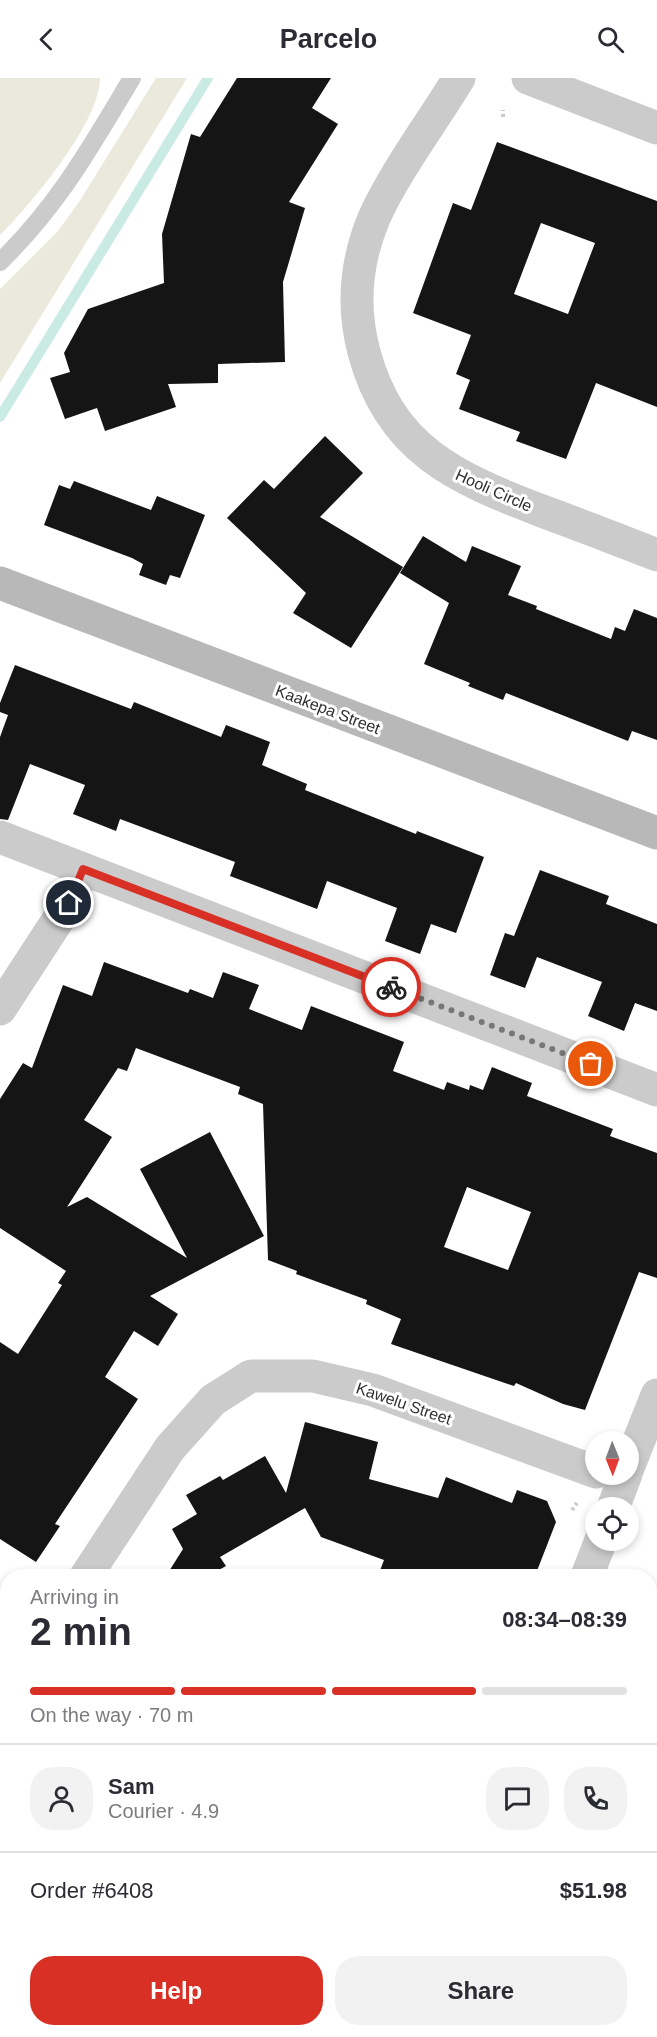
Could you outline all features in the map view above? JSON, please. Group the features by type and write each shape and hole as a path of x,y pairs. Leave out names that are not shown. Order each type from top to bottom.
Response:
{"street":[{"name":"Hooli Circle","path":"459,78 385,198 363,251 358,280 358,317 364,349 374,381 403,428 443,467 477,485 657,555"},
{"path":"528,78 657,128"},
{"name":"Kaakepa Street","path":"0,583 657,833"},
{"path":"0,837 657,1090"},
{"path":"0,1009 69,903 83,869"},
{"name":"Kawelu Street","path":"91,1569 170,1448 213,1400 251,1376 313,1376 373,1390 585,1469"},
{"path":"639,1431 657,1395"},
{"path":"590,1569 597,1551"}],"lane":[{"path":"0,261 38,222 70,181 132,78"}],"path":[{"path":"503,110 503,117"},
{"path":"572,1510 577,1503"}],"shaded area":[{"path":"0,78 100,78 97,96 77,139 29,204 0,235"},
{"path":"156,78 187,78 0,383 0,289 58,231 79,202"}],"building":[{"path":"237,78 331,78 312,108 338,124 289,202 305,208 283,282 285,362 218,364 218,383 168,384 176,407 105,431 97,408 65,419 50,378 70,372 64,353 88,309 164,283 162,234 191,134 200,137"},
{"path":"497,142 657,201 657,407 596,383 566,459 516,441 520,432 459,409 470,380 456,374 471,335 413,313 453,203 471,210","holes":["541,223 595,243 568,314 514,294"]},
{"path":"325,436 363,473 320,517 403,567 351,648 293,613 306,593 227,518 264,480 274,489"},
{"path":"74,481 151,510 157,496 205,515 180,578 170,575 166,585 139,575 143,564 132,558 44,525 59,485 70,489"},
{"path":"423,536 466,562 472,546 521,566 508,595 537,606 536,609 611,639 615,627 625,631 634,609 657,618 657,740 632,731 628,741 506,693 503,700 424,664 449,603 400,573"},
{"path":"15,665 131,709 134,702 221,737 226,725 270,742 262,765 307,784 305,790 416,834 417,831 484,857 456,933 431,924 420,954 385,941 397,908 327,881 317,909 230,876 235,862 120,819 116,831 73,814 85,785 30,764 8,820 0,819 0,737 8,715 0,712 0,703"},
{"path":"540,870 609,896 606,904 657,924 657,1011 635,1003 624,1031 588,1016 602,982 537,957 525,988 490,975 505,933 514,936"},
{"path":"104,962 188,993 190,989 213,998 223,972 259,985 249,1009 302,1030 311,1006 404,1042 393,1071 444,1090 447,1082 469,1090 470,1085 483,1090 492,1067 532,1083 527,1096 613,1129 610,1136 657,1153 657,1278 639,1272 585,1410 563,1404 516,1383 514,1386 391,1344 401,1319 366,1304 367,1300 296,1274 297,1271 268,1260 263,1104 238,1094 240,1087 136,1048 127,1071 118,1068 84,1120 112,1137 67,1207 87,1197 187,1258 140,1169 210,1132 264,1236 150,1296 178,1314 158,1346 134,1331 105,1377 138,1399 55,1524 60,1526 36,1562 0,1539 0,1342 18,1354 62,1285 58,1283 66,1271 0,1228 0,1099 23,1063 32,1068 63,985 92,996","holes":["467,1187 531,1212 508,1270 444,1247"]},
{"path":"305,1422 378,1442 369,1479 438,1498 446,1477 512,1503 517,1490 547,1501 556,1522 538,1569 381,1569 384,1560 321,1537 305,1508 220,1557 226,1566 221,1569 170,1569 183,1549 172,1529 197,1514 186,1495 220,1476 223,1480 265,1456 286,1493"}],"waterway":[{"path":"0,417 208,78"}],"way so far":[{"path":"391,987 591,1064"}],"route":[{"path":"69,903 83,869 391,987"}]}
